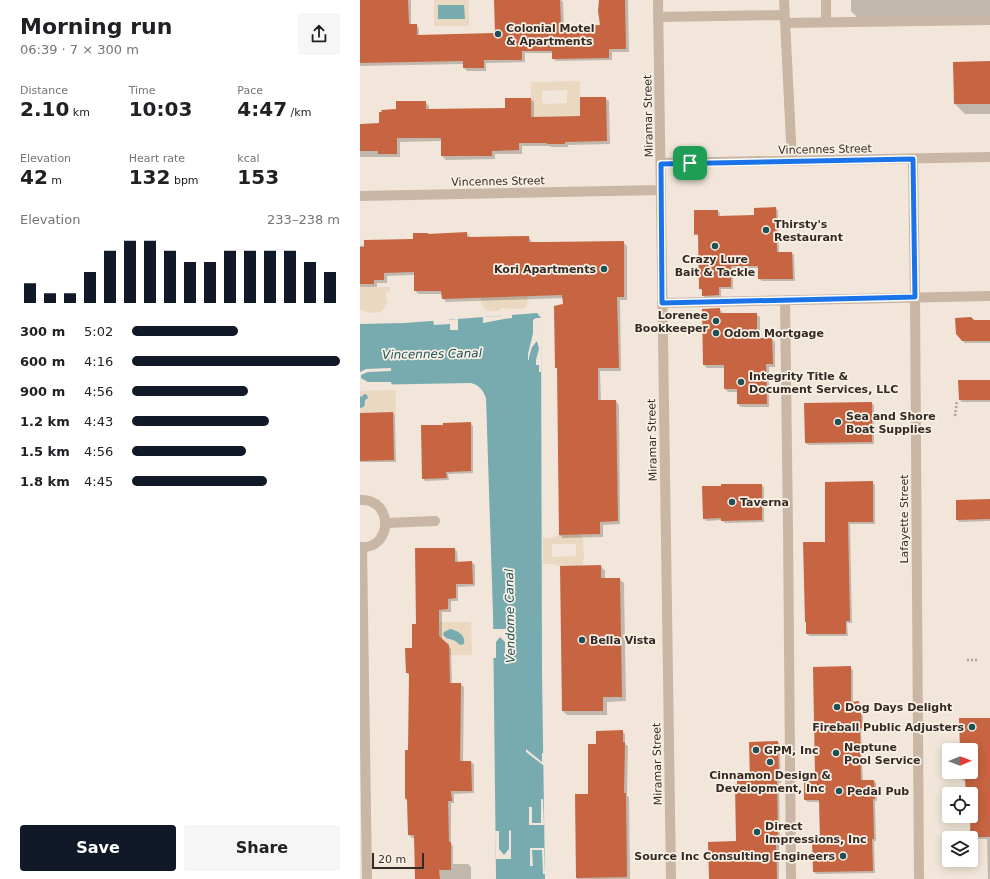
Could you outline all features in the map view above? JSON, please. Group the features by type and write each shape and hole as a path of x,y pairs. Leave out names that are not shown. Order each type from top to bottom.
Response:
{"street":[{"name":"Miramar Street","path":"658,0 671,879"},
{"path":"784,0 792,161"},
{"path":"826,0 826,22"},
{"path":"658,17 785,19 826,22 990,20"},
{"name":"Vincennes Street","path":"661,164 990,157"},
{"name":"Lafayette Street","path":"913,159 919,879"},
{"name":"Vincennes Street","path":"360,196 661,190"},
{"path":"662,303 990,296"},
{"path":"785,300 791,879"},
{"path":"360,500 369,501 376,504 381,509 386,523 382,537 377,542 370,546 361,547 367,879"},
{"path":"386,523 435,521"}],"path":[{"path":"955,416 957,400"},
{"path":"967,660 978,660"}],"shaded area":[{"path":"434,0 469,0 469,26 434,26"},
{"path":"580,81 580,116 531,117 531,82","holes":["567,90 567,103 544,104 542,102 542,91"]},
{"path":"360,287 390,287 390,292 387,292 385,295 387,302 386,306 380,312 374,313 360,309"},
{"path":"528,296 527,305 525,308 521,309 501,308 500,311 487,311 481,303 481,297"},
{"path":"395,390 396,415 393,415 393,412 360,413 360,408 366,403 360,396 360,391"},
{"path":"559,535 581,535 581,538 583,538 583,566 543,564 543,538 551,538","holes":["552,544 576,544 576,556 552,557"]},
{"path":"439,622 471,622 472,655 449,655 439,636","holes":["454,629 460,633 465,640 464,644 462,645 454,640 448,640 444,637 444,632"]}],"water":[{"path":"438,5 464,5 465,19 438,19"},
{"path":"537,313 541,318 542,674 545,879 496,879 493,614 486,398 480,388 471,383 360,385 360,324 405,323"},
{"path":"365,394 368,397 365,400 364,407 360,408 360,396 362,397"},
{"path":"450,629 463,636 464,644 461,645 443,635 444,632"}],"pier":[{"path":"512,313 512,318 483,323 483,317 501,316 501,314"},
{"path":"449,318 449,320 458,319 458,330 450,330 450,324 434,325 433,319"},
{"path":"536,318 541,318 541,372 539,372 539,365 536,365 539,349 537,341 532,347 528,360 533,333 533,320"},
{"path":"391,368 391,371 368,372 361,375 361,378 368,382 391,382 392,386 360,387 360,372 366,369"},
{"path":"493,629 507,629 508,657 505,657 505,642 500,637 496,642 496,658 493,658 493,654 491,654 491,640 493,640"},
{"path":"526,749 542,762 542,753 544,753 545,765 526,752"},
{"path":"541,799 543,799 544,825 529,825 529,807 532,807 532,823 541,823"},
{"path":"511,830 511,859 496,859 495,831 499,831 499,849 504,855 509,849 509,831"},
{"path":"530,848 544,848 545,874 543,874 542,850 532,850 533,866 530,866"}],"building":[{"path":"360,0 408,0 409,24 417,24 417,35 495,33 494,0 560,0 561,26 600,25 598,11 599,0 625,0 626,49 609,49 609,58 552,59 552,51 522,51 522,60 484,60 484,68 463,68 463,61 360,63"},
{"path":"990,61 990,104 954,104 953,62"},
{"path":"580,97 606,97 607,141 565,142 565,144 519,143 519,150 492,151 492,156 441,156 441,138 397,138 397,154 378,154 378,151 360,151 360,124 379,123 379,112 382,112 381,110 396,109 396,101 426,101 426,109 505,108 505,98 531,98 531,117 580,116"},
{"path":"776,207 777,252 792,252 793,279 758,279 758,266 731,266 731,287 719,287 719,295 702,296 702,289 699,289 698,234 694,235 694,210 718,210 718,216 754,215 754,208"},
{"path":"467,232 467,237 529,236 529,242 624,241 624,297 617,297 619,368 598,368 598,400 616,400 618,521 600,522 600,534 559,535 557,368 555,368 554,306 563,304 562,295 442,299 441,291 414,291 414,272 384,273 384,280 374,280 374,284 360,284 360,247 364,247 364,240 413,239 413,233 428,234"},
{"path":"720,308 720,313 757,313 757,338 772,338 773,364 766,364 767,404 737,404 737,389 724,389 724,365 703,365 702,309"},
{"path":"971,317 974,320 990,320 990,341 962,341 956,334 955,318"},
{"path":"958,380 990,380 990,400 959,400"},
{"name":"Sea and Shore Boat Supplies","path":"872,402 872,442 805,443 804,403"},
{"path":"393,412 394,460 360,461 360,413"},
{"path":"471,422 471,471 446,472 447,478 422,479 421,425 443,425 443,423"},
{"path":"873,481 873,522 848,522 850,621 846,621 846,634 806,634 803,542 825,542 825,482"},
{"name":"Taverna","path":"721,484 762,484 762,520 721,521 721,518 703,519 702,486 721,486"},
{"path":"990,499 990,519 956,520 956,500"},
{"path":"415,548 455,548 455,562 472,561 473,584 456,584 456,598 448,599 448,609 439,610 439,636 449,645 450,683 461,683 460,761 471,761 472,791 451,791 452,801 448,801 449,842 451,842 451,870 439,870 440,879 415,879 414,835 408,835 407,800 405,798 405,750 408,750 409,673 406,673 405,648 412,648 412,624 416,624"},
{"name":"Bella Vista","path":"601,565 601,578 620,578 622,697 603,697 603,711 562,711 560,566"},
{"path":"851,666 851,702 859,701 859,713 861,713 861,780 874,780 874,839 872,839 873,871 813,872 812,840 820,840 819,800 804,800 804,775 815,775 813,667"},
{"path":"959,718 990,718 990,837 978,837 978,831 970,831 970,823 978,823 978,787 966,787 965,779 978,779 978,743 960,743"},
{"path":"623,730 623,742 625,742 624,793 626,793 627,877 576,878 575,794 588,794 588,744 596,744 596,731"},
{"name":"Direct Impressions, Inc","path":"778,741 779,781 777,781 777,879 709,879 708,842 736,841 735,785 737,784 737,781 750,781 749,742"}],"place":[{"name":"Colonial Motel & Apartments","path":"498,34"},
{"name":"Thirsty's Restaurant","path":"766,230"},
{"name":"Crazy Lure Bait & Tackle","path":"715,246"},
{"name":"Kori Apartments","path":"604,269"},
{"name":"Lorenee Bookkeeper","path":"716,321"},
{"name":"Odom Mortgage","path":"716,333"},
{"name":"Integrity Title & Document Services, LLC","path":"741,382"},
{"name":"Sea and Shore Boat Supplies","path":"838,422"},
{"name":"Taverna","path":"732,502"},
{"name":"Bella Vista","path":"582,640"},
{"name":"Dog Days Delight","path":"837,707"},
{"name":"Fireball Public Adjusters","path":"972,727"},
{"name":"GPM, Inc","path":"756,750"},
{"name":"Neptune Pool Service","path":"836,753"},
{"name":"Cinnamon Design & Development, Inc","path":"770,762"},
{"name":"Pedal Pub","path":"839,791"},
{"name":"Direct Impressions, Inc","path":"757,832"},
{"name":"Source Inc Consulting Engineers","path":"843,856"}],"route":[{"path":"913,159 915,297 662,303 661,164 690,163 913,159"}],"water label":[{"name":"Vincennes Canal","path":"432,354"},
{"name":"Vendome Canal","path":"510,616"}]}
